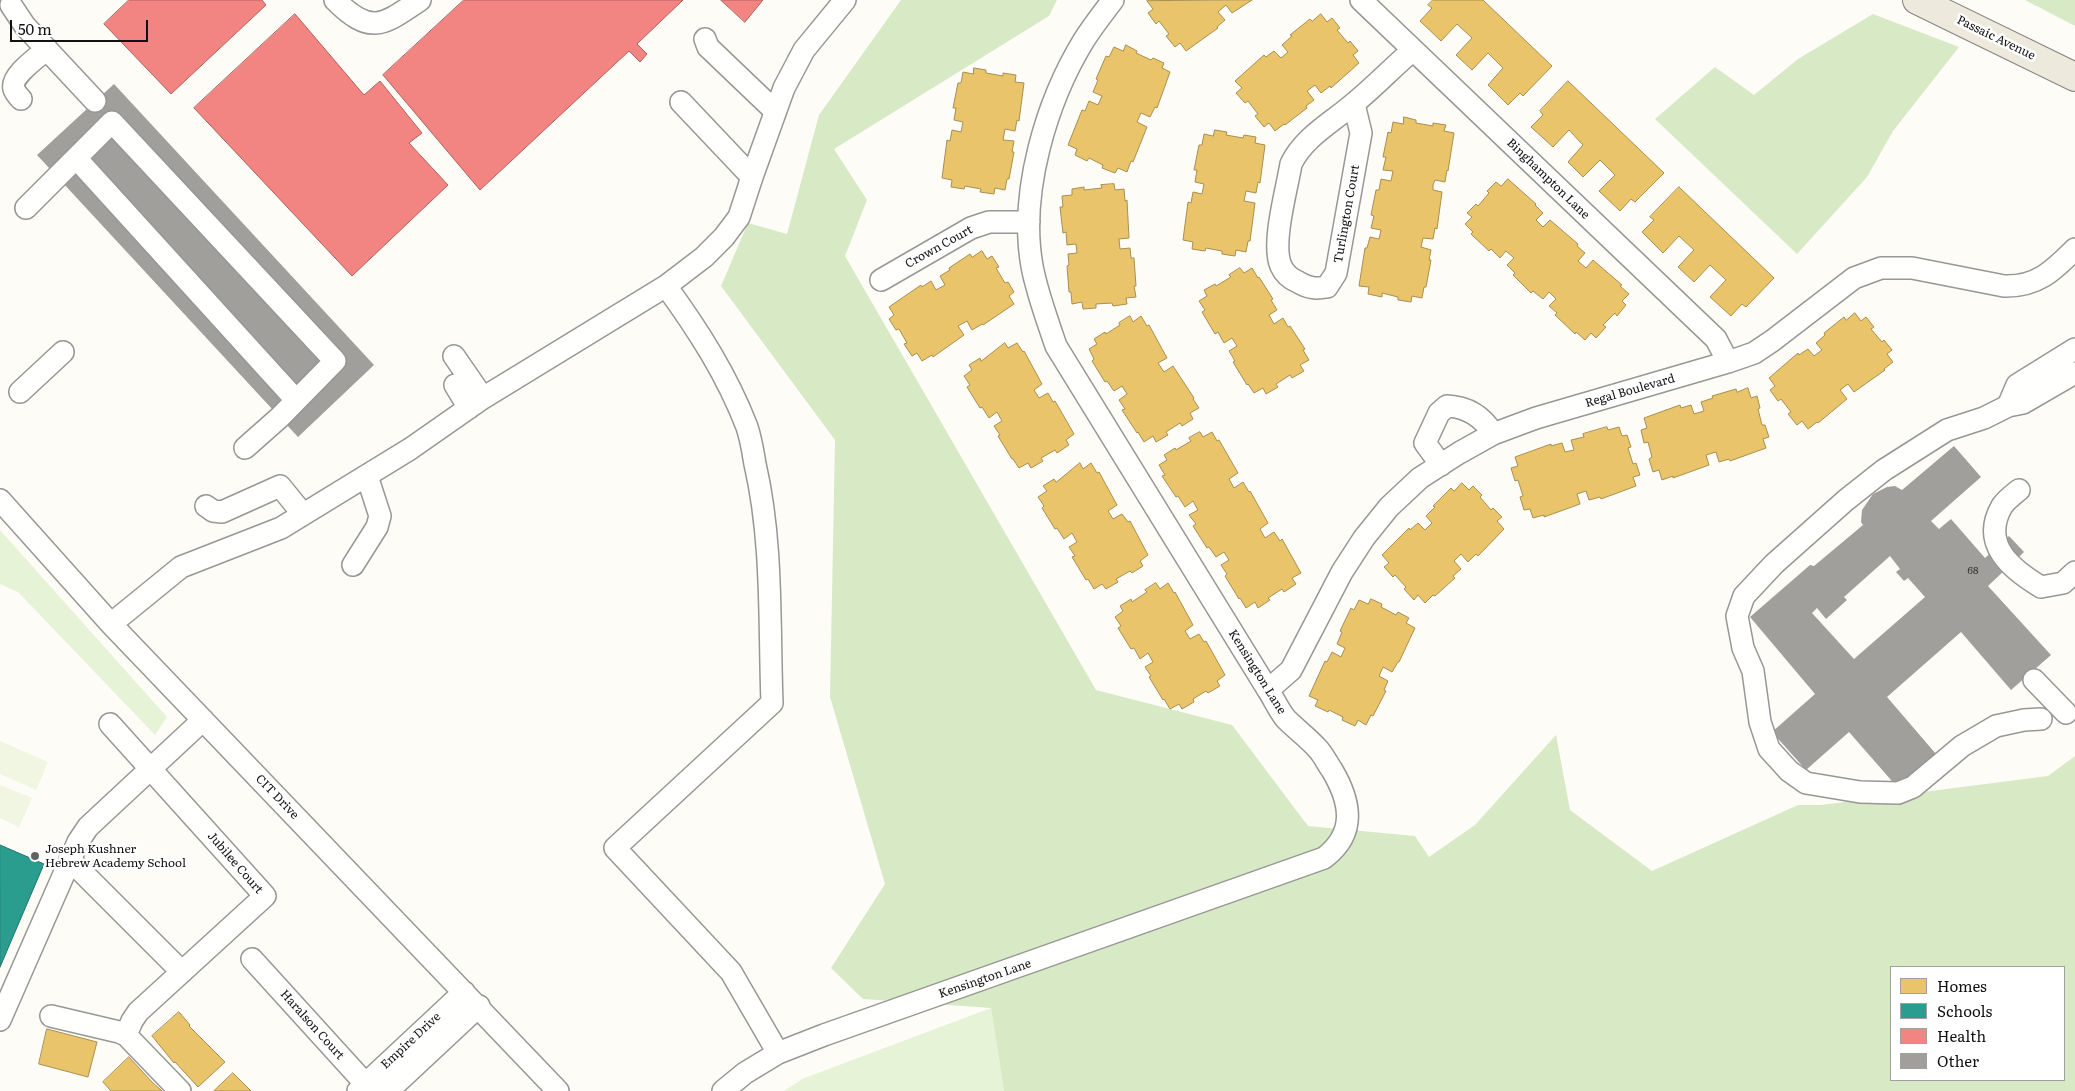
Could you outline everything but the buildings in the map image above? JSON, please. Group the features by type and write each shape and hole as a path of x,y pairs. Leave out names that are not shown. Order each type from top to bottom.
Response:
{"main road":[{"name":"Passaic Avenue","path":"1917,0 2075,77"}],"street":[{"path":"335,0 351,16 365,22 377,23 391,19 420,0"},
{"path":"111,624 181,567 281,528 302,513 368,476 422,442 476,403 666,286 704,257 724,237 739,217 775,111 784,88 804,50 845,0"},
{"name":"Kensington Lane","path":"723,1091 745,1073 778,1053 1324,858 1335,850 1346,828 1349,817 1340,784 1319,749 1285,718 1056,346 1039,298 1032,264 1030,222 1033,182 1042,134 1060,86 1084,40 1113,0"},
{"name":"Binghampton Lane","path":"1361,0 1716,339 1728,362"},
{"path":"10,5 26,26 95,101"},
{"path":"705,39 708,47 775,111"},
{"path":"21,99 14,90 13,82 19,74 47,49"},
{"name":"Turlington Court","path":"1354,104 1361,133 1336,273 1327,287 1315,289 1292,279 1282,268 1277,253 1291,164 1296,152 1305,142 1354,104 1412,50"},
{"path":"681,102 752,177"},
{"path":"26,208 112,122 335,361 245,448"},
{"path":"76,158 296,400"},
{"name":"Crown Court","path":"881,280 971,228 989,222 1030,222"},
{"name":"Regal Boulevard","path":"1268,690 1291,670 1342,572 1364,538 1389,507 1420,478 1493,434 1536,418 1754,353 1854,278 1881,268 1912,268 2004,286 2019,287 2045,276 2075,249"},
{"path":"666,286 693,323 716,360 747,429 763,497 768,550 772,703 614,848 731,972 778,1053"},
{"path":"2008,406 2017,385 2075,349"},
{"path":"20,392 63,352"},
{"path":"454,356 476,403"},
{"path":"2041,719 2024,720 1996,726 1962,746 1913,786 1898,794 1860,792 1806,782 1789,771 1769,749 1760,722 1753,671 1743,648 1737,616 1744,596 1774,564 1846,500 1884,470 1947,430 1984,418 2008,406 2023,403 2075,373"},
{"path":"454,385 476,403"},
{"path":"1441,465 1425,443 1440,413 1447,406 1460,406 1485,421 1493,434"},
{"path":"353,565 377,528 380,516 368,476"},
{"path":"206,506 213,511 222,512 280,486 302,513"},
{"path":"2019,490 2002,505 1994,529 1997,546 2009,565 2041,587 2062,583 2075,572"},
{"name":"CIT Drive","path":"0,500 111,624 558,1091"},
{"path":"2034,680 2066,713"},
{"path":"0,1020 78,842 88,827 152,770 203,720"},
{"name":"Jubilee Court","path":"110,724 265,896 138,1012 126,1035"},
{"path":"71,861 182,972"},
{"name":"Haralson Court","path":"252,959 365,1089"},
{"name":"Empire Drive","path":"365,1089 471,999"},
{"name":"Empire Drive","path":"388,1091 471,999"},
{"path":"51,1016 126,1035 180,1091"}],"green space":[{"path":"901,0 1057,0 1049,16 834,149 867,200 845,256 1096,690 1232,725 1308,826 1415,836 1429,857 1475,825 1556,735 1570,810 1652,871 1798,805 1821,805 2048,776 2075,756 2075,1091 1004,1091 991,1008 863,999 831,968 885,884 830,697 835,440 721,286 748,223 787,234 819,115"},
{"path":"2025,0 2075,0 2075,26"},
{"path":"1873,14 1959,47 1893,131 1867,177 1797,254 1655,119 1715,67 1754,95 1798,59"},
{"path":"0,530 167,717 155,735 18,592 0,584"},
{"path":"0,741 48,762 36,790 0,774"},
{"path":"0,785 32,798 19,827 0,818"},
{"path":"991,1008 1004,1091 784,1091 802,1079"}],"place":[{"name":"Joseph Kushner Hebrew Academy School","path":"35,856"}]}
